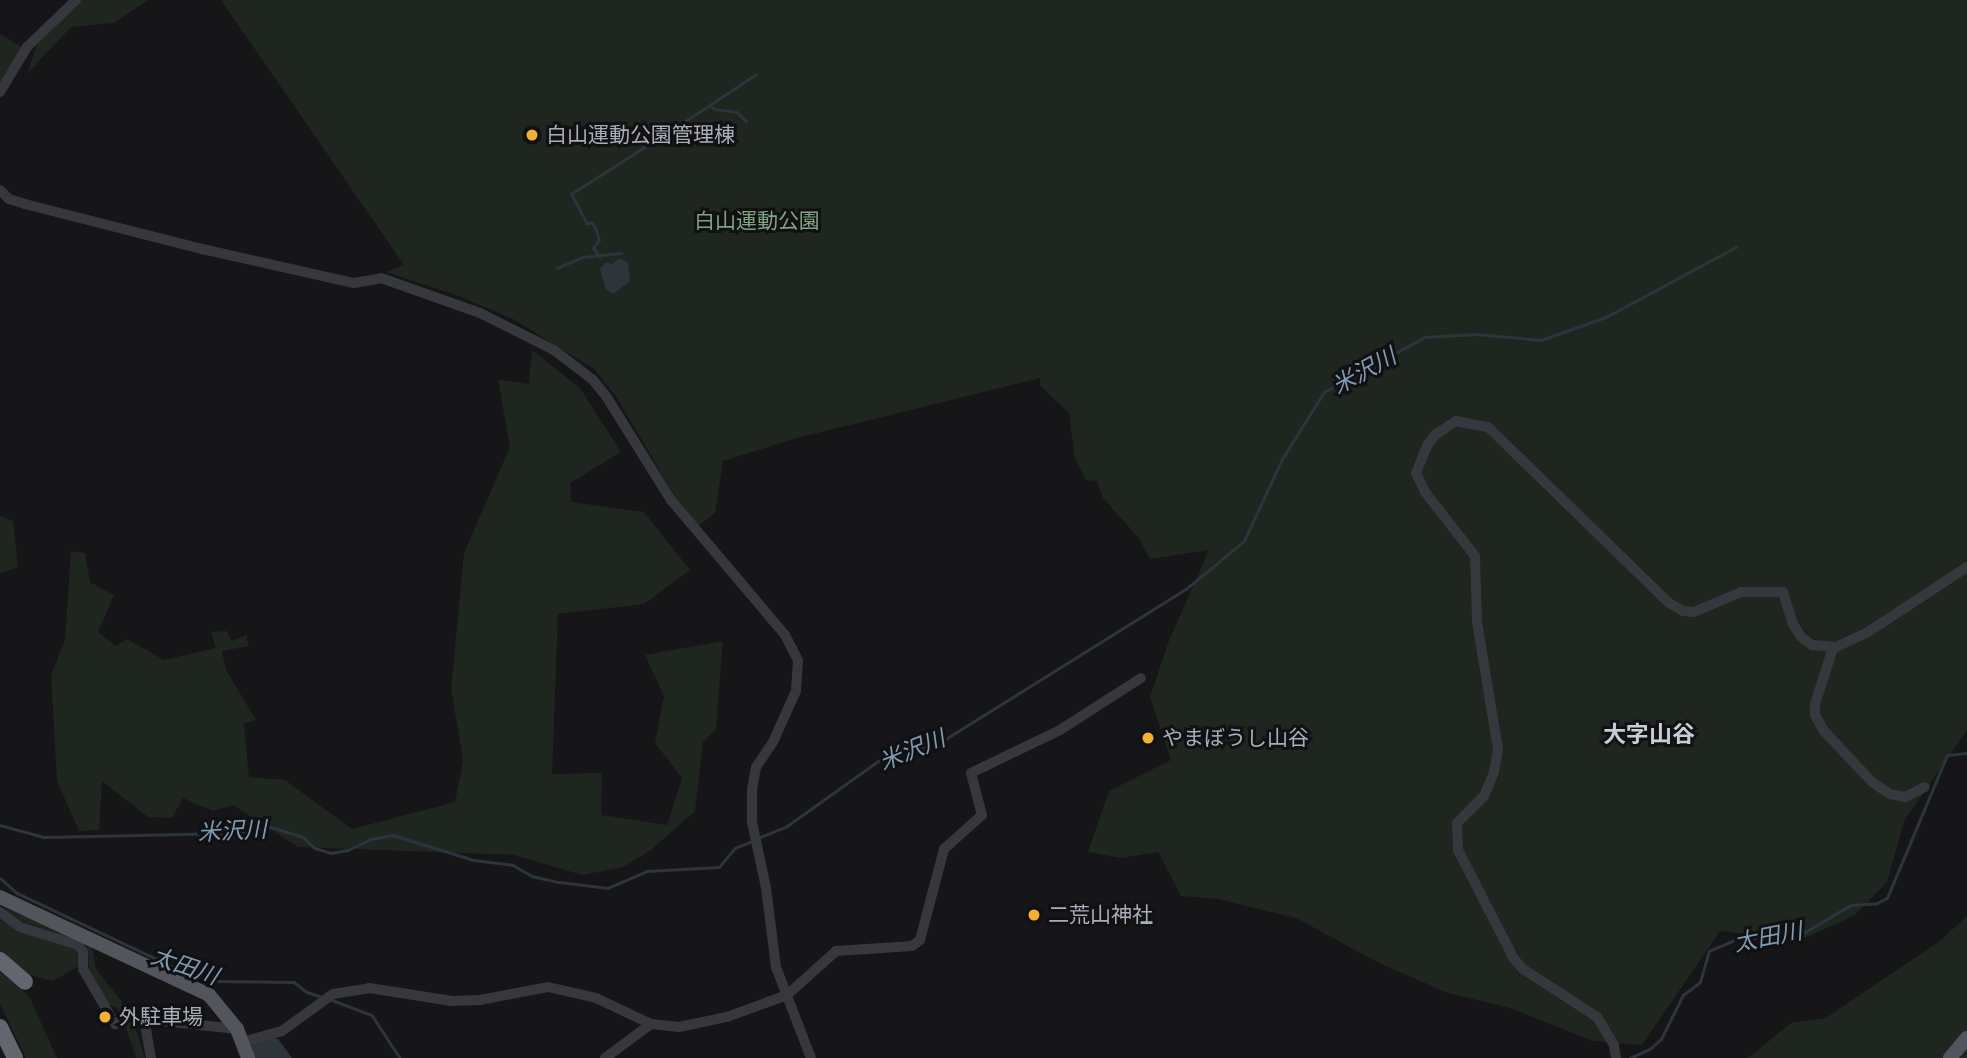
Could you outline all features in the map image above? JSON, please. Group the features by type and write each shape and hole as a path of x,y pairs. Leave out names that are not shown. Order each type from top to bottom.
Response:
{"highway":[{"path":"0,960 25,982"},
{"path":"0,1027 15,1058"}],"main road":[{"path":"0,897 209,995 239,1035 248,1058"},
{"path":"1951,1058 1967,1038"}],"street":[{"path":"0,92 27,47 76,0"},
{"path":"0,190 9,199 24,204 202,249 354,284 382,278 480,313 554,350 593,380 606,396 671,500 785,635 798,661 796,691 773,742 757,767 752,789 752,822 766,888 776,967 811,1058"},
{"path":"1616,1058 1614,1045 1597,1017 1523,969 1514,959 1458,850 1457,823 1484,796 1494,772 1498,749 1477,622 1475,556 1425,492 1416,472 1428,444 1435,435 1456,421 1488,427 1670,603 1683,611 1694,612 1741,592 1783,592 1801,637 1812,645 1833,648 1868,632 1967,567"},
{"path":"1833,648 1815,704 1815,715 1824,731 1872,782 1890,794 1905,797 1925,787"},
{"path":"151,1058 144,1019 239,1035 282,1031 333,994 369,988 452,1001 480,1000 548,987 596,998 651,1024 679,1027 727,1017 787,995 836,951 903,947 920,940 944,849 982,816 971,773 1060,730 1141,678"},
{"path":"0,912 20,927 78,945 83,952 83,969 115,1024"},
{"path":"604,1058 651,1024"}],"green space":[{"path":"82,0 148,0 114,23 71,27 27,74 42,30"},
{"name":"白山運動公園","path":"221,0 1967,0 1967,730 1904,821 1887,882 1855,915 1801,940 1720,931 1642,1045 1593,1041 1510,1008 1448,993 1381,964 1296,918 1218,899 1181,896 1158,852 1121,858 1088,852 1109,791 1171,760 1150,697 1168,643 1209,550 1150,559 1138,537 1103,498 1097,481 1086,480 1075,459 1069,413 1040,386 1040,378 797,438 723,461 715,513 698,526 676,498 617,398 594,369 513,319 459,296 386,272 404,265"},
{"path":"0,34 23,48 0,95"},
{"path":"532,350 580,388 621,452 570,483 571,502 644,512 690,570 644,604 558,614 552,774 602,773 601,815 667,825 682,778 655,743 664,696 645,655 723,641 716,729 703,742 695,811 651,850 623,867 582,875 514,855 298,847 233,805 213,811 183,798 172,818 148,817 102,781 99,830 79,831 57,781 51,675 65,640 71,551 85,553 90,582 114,595 98,632 116,646 127,639 164,660 216,648 211,632 227,631 232,641 246,635 249,646 222,651 226,670 256,720 244,724 249,777 285,780 352,829 455,802 463,761 451,689 464,553 510,447 498,380 529,384"},
{"path":"0,516 13,521 18,567 0,574"},
{"path":"4,908 91,943 96,969 131,1013 145,1058 136,1058 116,1007 107,1004 89,972 88,949 82,941 20,921"},
{"path":"1967,916 1967,1058 1748,1058 1791,1023 1826,1018 1941,940"},
{"path":"0,918 76,950 79,963 76,968 53,981 26,974 0,952"},
{"path":"0,968 30,998 57,1058 26,1058 0,1004"}],"shaded area":[{"path":"620,258 628,263 630,281 613,294 606,290 600,269 606,262 612,264"},
{"path":"278,1039 292,1058 254,1058 251,1044"}],"waterway":[{"path":"711,104 755,75"},
{"path":"600,258 593,248 599,240 596,230 592,223 587,224 571,194 710,105 715,109 737,112 746,121"},
{"name":"米沢川","path":"758,838 787,826 878,761 944,740 1186,589 1244,541 1282,459 1324,392 1425,337 1477,334 1541,340 1606,317 1736,247"},
{"path":"557,268 583,257 621,253"},
{"name":"太田川","path":"1630,1058 1651,1048 1661,1039 1683,995 1700,982 1709,951 1735,940 1805,932 1851,905 1877,903 1887,898 1947,755 1967,753"},
{"name":"米沢川","path":"0,825 44,837 231,833 271,827 303,837 315,848 331,853 348,850 371,839 393,835 474,860 513,865 532,876 608,888 647,871 719,867 735,848 752,841"},
{"name":"太田川","path":"0,878 17,893 176,968 215,981 294,982 307,992 322,997"},
{"name":"太田川","path":"332,1000 372,1015 400,1058"}],"place":[{"name":"白山運動公園管理棟","path":"532,135"},
{"name":"やまぼうし山谷","path":"1148,738"},
{"name":"二荒山神社","path":"1034,915"},
{"name":"外駐車場","path":"105,1017"}],"district":[{"name":"大字山谷","path":"1649,734"}]}
